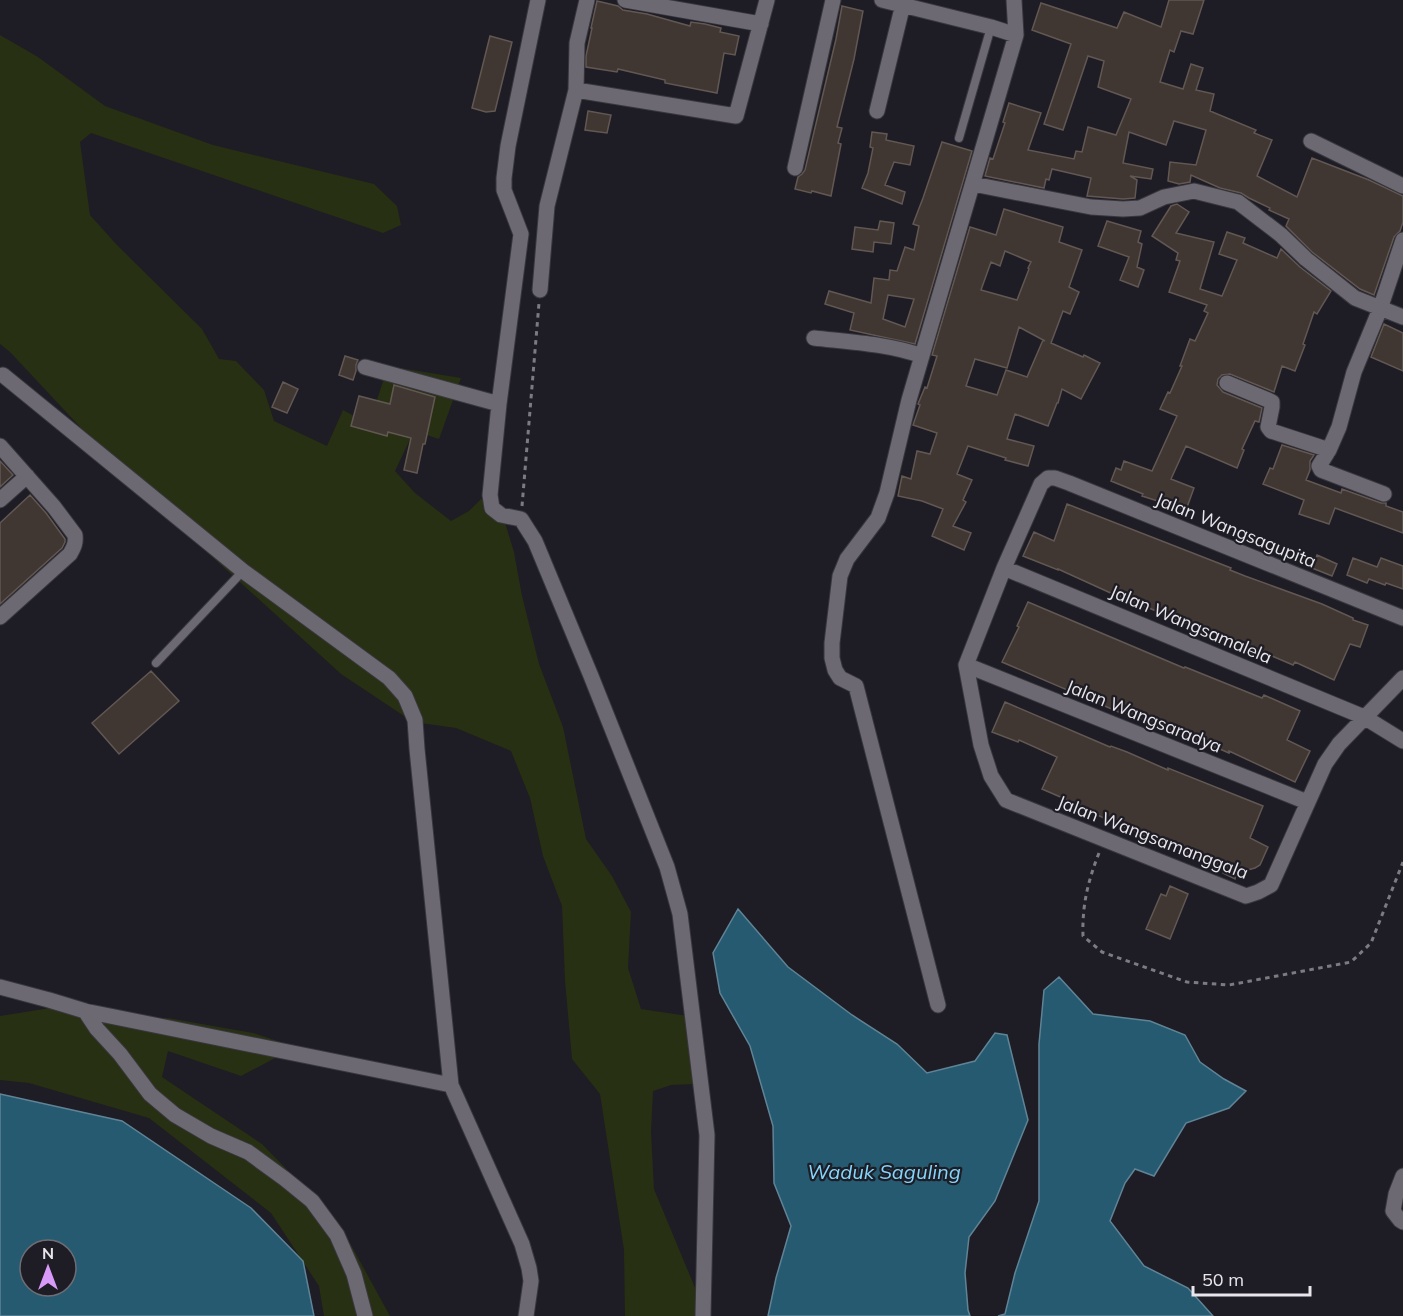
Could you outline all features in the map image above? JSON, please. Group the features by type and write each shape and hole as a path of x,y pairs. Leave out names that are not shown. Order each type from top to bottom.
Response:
{"street":[{"path":"538,0 508,146 504,178 504,190 521,234 498,405 490,495 492,508 501,515 521,519 535,541 667,867 680,914 707,1135 703,1316"},
{"path":"540,290 547,206 576,90 577,43 586,0"},
{"path":"625,0 761,24"},
{"path":"576,90 736,116 767,0"},
{"path":"795,168 833,0"},
{"path":"882,0 903,2 1016,35"},
{"path":"938,1005 856,686 840,678 834,670 832,643 840,576 847,559 878,518 887,493 909,400 1016,35 1014,0"},
{"path":"877,111 903,2"},
{"path":"1311,141 1403,186"},
{"path":"973,184 1091,207 1140,208 1164,197 1194,191 1238,202 1355,298 1403,317"},
{"path":"1384,494 1321,470 1319,466 1339,427 1354,372 1380,309 1403,240"},
{"path":"814,338 872,345 922,356"},
{"path":"365,367 498,405"},
{"path":"1,376 243,571 389,678 405,696 416,720 451,1085 522,1244 531,1281 526,1316"},
{"path":"1227,383 1272,402 1268,427 1271,431 1329,450"},
{"path":"0,446 75,535 75,545 70,554 0,617"},
{"path":"0,500 27,476"},
{"name":"Jalan Wangsagupita","path":"1004,567 1041,484 1048,478 1055,478 1403,618"},
{"path":"966,665 1004,567"},
{"name":"Jalan Wangsamalela","path":"1004,567 1364,717 1403,741"},
{"name":"Jalan Wangsaradya","path":"966,665 1307,802"},
{"name":"Jalan Wangsamanggala","path":"966,665 981,745 991,776 1006,800 1246,896 1271,885 1325,764 1339,744 1403,678"},
{"path":"0,987 86,1011 451,1085"},
{"path":"86,1011 97,1029 120,1053 150,1094 175,1115 211,1136 248,1152 312,1202 337,1235 354,1274 365,1316"},
{"path":"1403,1176 1393,1211 1403,1221"}],"lane":[{"path":"959,138 991,27"},
{"path":"156,663 243,571"}],"path":[{"path":"521,519 540,290"},
{"path":"1104,838 1089,880 1082,915 1083,936 1102,952 1187,982 1229,985 1351,962 1371,943 1403,862"}],"green space":[{"path":"0,35 38,57 105,106 213,145 374,184 397,206 401,225 383,233 91,133 80,142 90,215 202,329 219,359 236,361 264,390 274,421 327,446 343,410 369,424 388,366 461,378 439,439 414,431 395,471 415,493 451,521 469,511 481,499 502,513 514,552 539,664 563,727 586,839 612,876 631,912 628,968 641,1009 688,1016 696,1084 671,1085 653,1091 651,1132 654,1189 698,1295 698,1316 625,1316 624,1250 600,1094 572,1059 565,981 562,906 543,856 530,798 511,751 456,728 413,722 341,674 142,493 0,344"},
{"path":"50,1008 114,1025 168,1018 253,1033 296,1047 241,1076 168,1051 162,1077 262,1144 339,1223 390,1316 324,1316 319,1286 271,1213 149,1118 29,1083 0,1080 0,1016"}],"water":[{"name":"Waduk Saguling","path":"738,909 788,967 852,1015 897,1044 927,1073 975,1061 995,1033 1007,1035 1028,1120 995,1201 969,1237 965,1273 970,1316 768,1316 791,1226 774,1183 773,1126 750,1046 720,993 713,953"},
{"path":"1059,977 1093,1014 1150,1021 1185,1035 1200,1062 1246,1091 1229,1108 1186,1123 1154,1176 1135,1169 1125,1183 1110,1221 1144,1266 1188,1288 1213,1316 998,1316 1005,1314 1015,1273 1039,1201 1039,1044 1044,990"},
{"path":"0,1094 122,1121 251,1208 303,1261 314,1316 0,1316"}],"building":[{"path":"1169,0 1204,0 1193,34 1181,31 1174,52 1170,50 1160,82 1183,89 1191,64 1203,68 1196,90 1214,94 1210,111 1256,130 1254,133 1272,140 1257,176 1297,197 1312,158 1403,196 1403,222 1400,231 1394,237 1374,295 1360,289 1312,252 1286,226 1289,219 1269,210 1270,208 1241,193 1220,188 1191,175 1190,182 1179,184 1168,181 1170,162 1196,165 1206,130 1174,121 1166,145 1129,132 1123,163 1153,169 1151,179 1130,176 1137,180 1135,198 1087,196 1091,178 1052,169 1044,188 985,176 1005,123 1003,122 1009,103 1041,113 1028,150 1074,159 1076,151 1082,152 1088,127 1116,135 1131,99 1098,87 1104,61 1088,56 1063,130 1044,124 1071,44 1032,30 1041,3 1117,28 1124,12 1161,27"},
{"path":"597,1 618,6 623,10 690,26 691,22 705,24 721,28 720,32 739,36 735,55 724,53 717,93 665,83 665,80 618,69 617,72 586,67 586,56"},
{"path":"842,6 863,11 837,127 842,128 838,143 841,144 831,196 795,189 798,177 805,170"},
{"path":"490,36 512,42 495,111 486,112 472,108"},
{"path":"588,111 611,115 607,133 585,130"},
{"path":"872,132 887,134 886,140 914,146 910,165 894,162 885,185 905,192 902,204 862,188 868,173 873,148 870,147"},
{"path":"942,142 972,151 915,344 850,330 854,313 825,304 829,291 871,303 874,278 889,280 890,270 897,271 905,247 914,250 919,226 913,224","holes":["888,295 914,299 905,327 883,319"]},
{"path":"1177,204 1189,212 1176,233 1214,242 1200,289 1222,296 1237,260 1219,254 1227,232 1245,238 1243,243 1277,258 1281,249 1331,291 1317,314 1314,312 1295,371 1282,366 1274,392 1230,374 1222,375 1218,379 1217,385 1223,392 1262,408 1259,422 1255,421 1242,449 1244,450 1237,468 1186,446 1171,479 1194,488 1186,510 1142,496 1143,494 1111,481 1116,468 1121,470 1124,461 1152,471 1177,416 1160,409 1182,366 1180,366 1190,339 1195,341 1208,313 1204,311 1207,305 1169,292 1180,261 1176,260 1178,253 1152,236 1171,206"},
{"path":"1004,209 1063,227 1059,242 1082,250 1069,287 1079,292 1070,314 1063,311 1051,343 1100,363 1081,399 1062,389 1048,426 1015,414 1007,439 1034,446 1028,466 968,446 957,474 972,480 963,500 966,502 953,526 971,533 964,550 932,536 943,509 922,501 898,496 902,476 911,479 917,451 930,454 937,433 913,425 920,405 918,404 925,387 927,388 937,356 932,355 970,227 996,235","holes":["1005,251 1031,262 1017,300 981,290 991,262 1000,266","1019,327 1045,341 1043,340 1027,377 1006,370 997,395 966,386 975,359 1007,368"]},
{"path":"880,221 894,223 891,244 874,242 873,252 852,249 855,227 878,230"},
{"path":"1107,221 1141,231 1138,242 1142,244 1137,267 1144,270 1138,287 1120,280 1129,257 1098,246"},
{"path":"1384,324 1403,333 1403,371 1371,357"},
{"path":"345,356 358,360 353,380 339,375"},
{"path":"283,382 298,389 287,413 272,407"},
{"path":"394,385 435,397 417,473 404,470 411,438 388,432 387,436 351,426 359,396 390,404"},
{"path":"1282,445 1314,455 1310,461 1310,470 1306,480 1341,493 1342,489 1386,503 1386,506 1403,512 1403,533 1335,508 1329,524 1299,514 1304,500 1263,484 1270,468 1273,469"},
{"path":"0,461 13,475 0,487"},
{"path":"30,495 46,513 65,542 62,548 0,604 0,523"},
{"path":"1067,504 1231,568 1230,570 1245,576 1322,604 1368,625 1360,647 1350,644 1334,680 1295,662 1293,665 1195,623 1194,627 1137,603 1137,605 1058,569 1023,556 1034,532 1054,541"},
{"path":"1317,555 1337,564 1332,576 1312,568"},
{"path":"1353,558 1377,567 1381,558 1403,566 1403,589 1369,579 1367,583 1347,575"},
{"path":"1028,602 1184,668 1262,698 1264,695 1300,711 1287,740 1310,751 1295,782 1229,751 1229,753 1213,746 1212,748 1122,711 1121,713 1002,662"},
{"path":"151,671 179,701 119,754 92,723"},
{"path":"1005,702 1110,747 1263,806 1250,838 1268,847 1260,865 1236,873 1235,879 1223,873 1224,869 1108,820 1042,789 1057,757 1019,740 1018,742 992,732"},
{"path":"1170,886 1188,894 1170,939 1146,929 1161,894 1166,896"}]}
